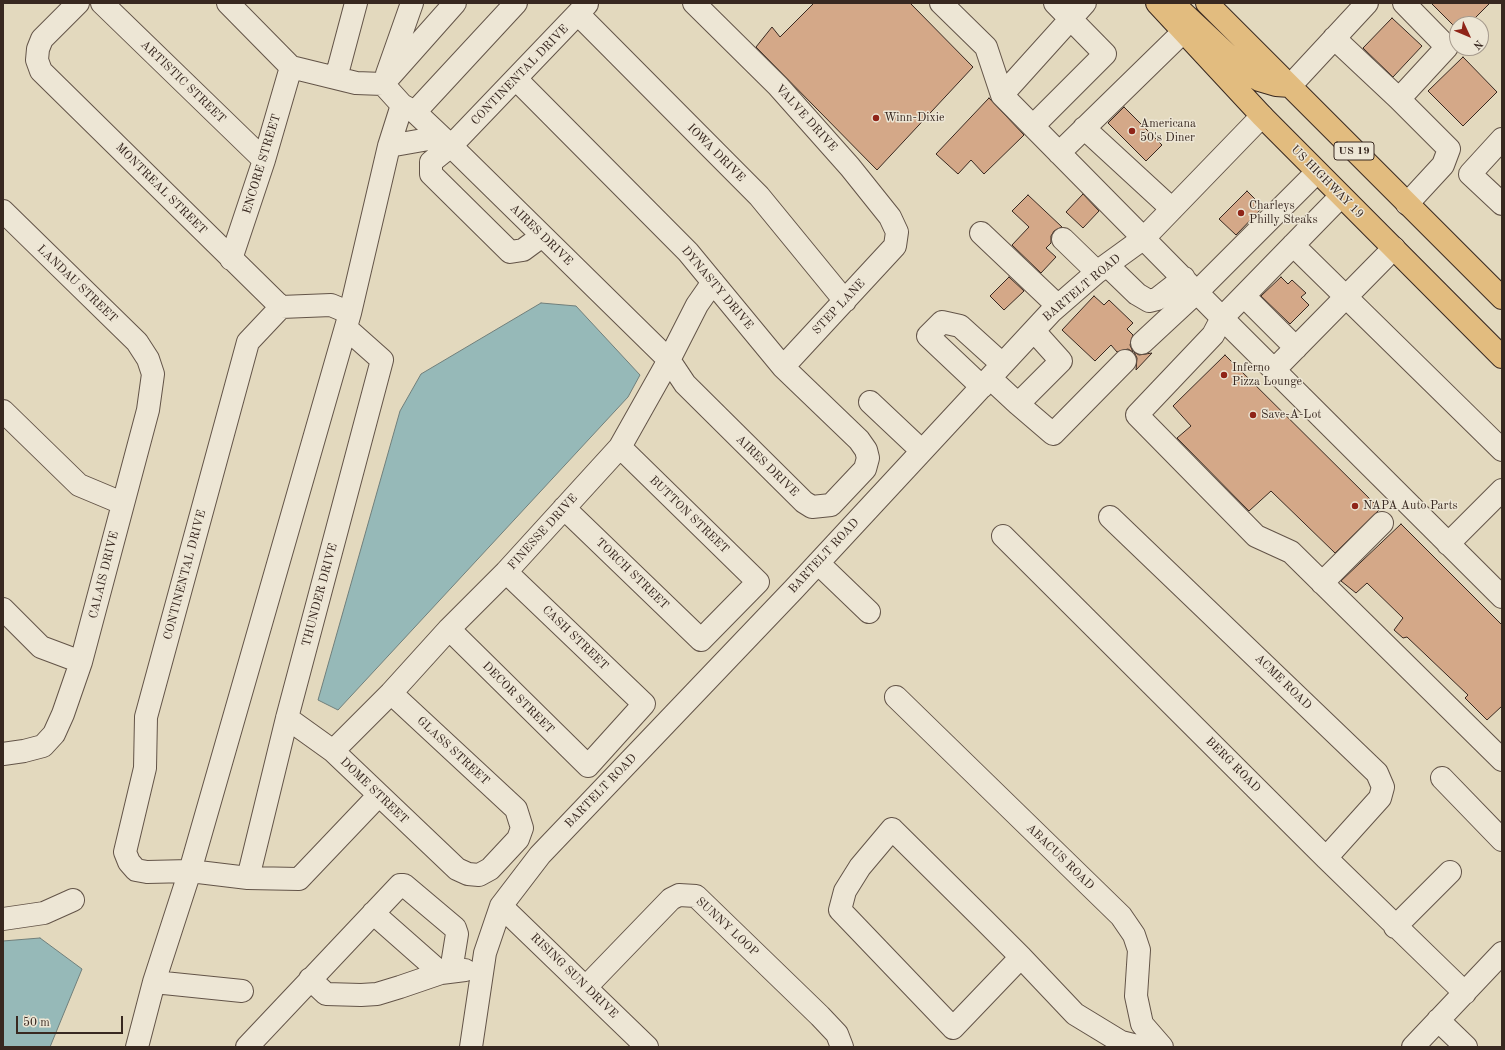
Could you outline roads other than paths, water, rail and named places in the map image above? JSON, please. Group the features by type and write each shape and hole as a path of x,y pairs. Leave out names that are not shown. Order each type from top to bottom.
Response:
{"highway":[{"name":"US HIGHWAY 19","path":"1157,3 1262,116 1502,357"},
{"path":"1172,3 1188,16 1246,72 1259,80 1276,85 1290,86"},
{"name":"US 19","path":"1207,3 1502,298"}],"street":[{"name":"MONTREAL STREET","path":"78,3 42,39 38,49 37,60 41,71 281,307"},
{"name":"ARTISTIC STREET","path":"102,3 264,160"},
{"path":"228,3 291,67 356,83 383,84"},
{"path":"336,78 356,3"},
{"path":"383,84 412,3"},
{"path":"383,84 455,3"},
{"path":"137,1047 154,982 190,871 348,321 389,146 408,108 516,3"},
{"name":"VALVE DRIVE","path":"694,3 778,86 850,167 890,217 898,232 895,246"},
{"path":"941,3 986,47 1002,95 1222,318 1502,597"},
{"path":"1033,126 1105,54 1055,3"},
{"path":"1002,95 1085,3"},
{"path":"1290,86 1367,3"},
{"path":"1398,99 1447,47 1404,3"},
{"name":"CONTINENTAL DRIVE","path":"542,236 523,250 510,252 431,174 431,162 445,141 516,79 583,9"},
{"name":"IOWA DRIVE","path":"583,9 759,196 845,301"},
{"path":"1059,153 1183,32"},
{"path":"1334,38 1449,149 1443,165 1403,199"},
{"name":"ENCORE STREET","path":"231,259 264,160 291,67"},
{"name":"DYNASTY DRIVE","path":"516,79 688,252 783,367 860,440 866,450 868,458 866,469 830,505"},
{"name":"AIRES DRIVE","path":"383,84 445,141 669,360 685,384 804,502 812,507 830,505"},
{"name":"BARTELT ROAD","path":"471,1047 485,953 501,906 540,855 818,563 1058,306 1102,268 1144,238 1262,116"},
{"path":"1084,128 1172,209"},
{"path":"1502,139 1470,174 1502,204"},
{"path":"389,146 445,141"},
{"path":"1142,343 1190,285 1317,172"},
{"path":"1341,196 1222,318 1213,335 1137,415 1256,536 1290,552 1502,760"},
{"name":"LANDAU STREET","path":"3,211 137,342 148,359"},
{"path":"982,233 1058,306"},
{"path":"1063,239 1137,294 1149,301 1190,285"},
{"path":"1293,245 1502,450"},
{"name":"STEP LANE","path":"783,367 895,246"},
{"path":"1274,370 1394,248"},
{"name":"FINESSE DRIVE","path":"333,752 391,693 449,629 506,572 620,447 712,282"},
{"path":"1244,296 1296,348"},
{"path":"281,307 331,305 348,321"},
{"name":"CONTINENTAL DRIVE","path":"190,871 147,872 136,870 129,862 125,852 145,768 146,717 248,342 281,307"},
{"name":"THUNDER DRIVE","path":"248,878 287,718 382,360 348,321"},
{"path":"1018,404 1061,361 1034,331"},
{"name":"CALAIS DRIVE","path":"3,754 43,746 54,734 63,714 81,662 122,503 148,410 153,374 148,359"},
{"path":"991,376 1018,404 1053,434 1125,361"},
{"path":"870,402 922,451"},
{"path":"3,412 79,485 122,503"},
{"name":"BUTTON STREET","path":"620,447 758,582 701,640"},
{"path":"1448,544 1502,490"},
{"path":"1322,583 1404,500"},
{"name":"TORCH STREET","path":"564,508 701,640"},
{"name":"ACME ROAD","path":"1110,517 1377,773 1383,787 1380,798 1326,858"},
{"name":"BERG ROAD","path":"1003,536 1395,927 1465,993"},
{"path":"818,563 869,612"},
{"name":"CASH STREET","path":"506,572 644,704 588,766"},
{"path":"3,609 42,646 81,662"},
{"name":"DECOR STREET","path":"449,629 588,766"},
{"name":"GLASS STREET","path":"391,693 516,809 522,828 518,839 490,869 478,875 468,874 457,869"},
{"name":"ABACUS ROAD","path":"896,697 1121,916 1134,935 1139,950 1136,996 1142,1024 1162,1047"},
{"name":"DOME STREET","path":"287,718 333,752 457,869"},
{"path":"1442,778 1502,840"},
{"path":"190,871 248,878 299,880 379,795"},
{"path":"1020,957 953,1028 840,910 845,891 860,867 892,829 1020,957 1075,1014 1121,1042 1141,1047"},
{"path":"1395,927 1450,872"},
{"path":"247,1047 400,886 404,885 455,928 456,934 446,972"},
{"name":"SUNNY LOOP","path":"586,988 671,899 679,895 696,896 820,1016 837,1034 842,1047"},
{"path":"3,919 44,913 73,900"},
{"name":"RISING SUN DRIVE","path":"501,906 647,1047"},
{"path":"373,913 446,972"},
{"path":"1413,1047 1502,953"},
{"path":"310,979 326,994 361,995 377,994 446,972 482,970"},
{"path":"154,982 242,991"},
{"path":"1438,1020 1466,1047"}],"water":[{"path":"541,303 576,306 640,375 628,397 338,710 318,700 400,411 421,374"},
{"path":"40,938 82,969 50,1047 3,1047 3,941"}],"place":[{"name":"Winn-Dixie","path":"876,118"},
{"name":"Americana 50's Diner","path":"1132,131"},
{"name":"Charleys Philly Steaks","path":"1241,213"},
{"name":"Inferno Pizza Lounge","path":"1224,375"},
{"name":"Save-A-Lot","path":"1253,415"},
{"name":"NAPA Auto Parts","path":"1355,506"}]}
